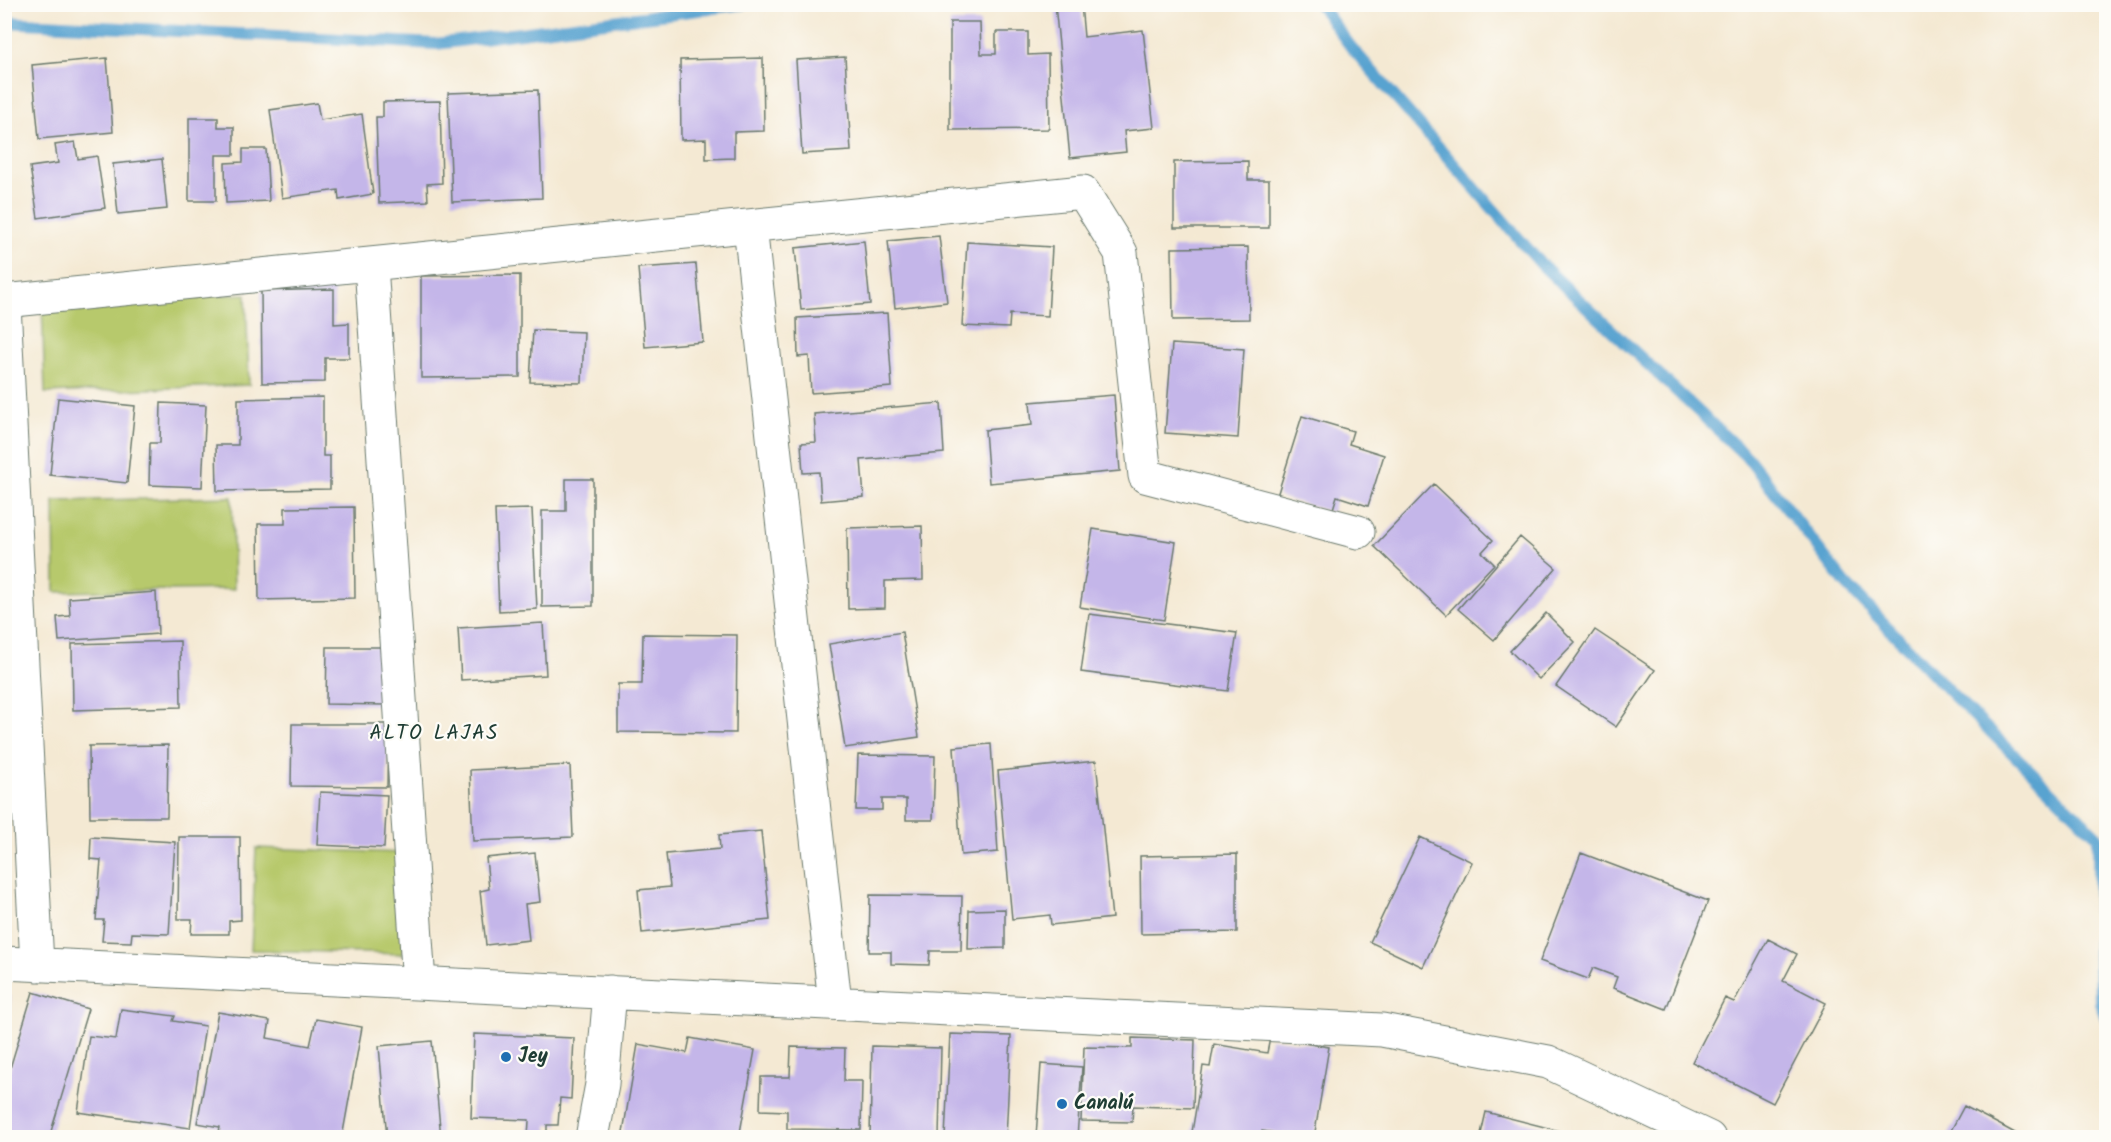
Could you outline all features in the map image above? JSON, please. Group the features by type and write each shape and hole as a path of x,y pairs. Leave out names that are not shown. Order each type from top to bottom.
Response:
{"street":[{"path":"37,964 4,303 1083,192 1121,252 1145,476 1358,532"},
{"path":"750,226 835,1003"},
{"path":"371,265 419,983"},
{"path":"4,963 1382,1030 1548,1062 1709,1137"},
{"path":"592,1137 602,1084 610,992"}],"green space":[{"path":"246,294 249,385 45,393 42,303"},
{"path":"232,497 234,589 55,592 54,501"},
{"path":"256,848 407,853 403,954 251,950"}],"building":[{"path":"1055,4 1081,4 1084,37 1143,30 1154,128 1124,131 1126,152 1070,158"},
{"path":"950,22 980,22 981,54 996,54 996,32 1028,32 1028,55 1048,54 1049,129 950,130"},
{"path":"845,57 851,151 802,154 796,60"},
{"path":"107,58 113,132 39,139 32,65"},
{"path":"763,58 764,131 734,132 734,158 706,159 706,139 681,140 680,60"},
{"path":"538,90 542,198 452,202 448,93"},
{"path":"440,101 442,183 427,184 428,201 379,203 376,117 383,117 383,102"},
{"path":"317,103 320,120 362,114 373,194 339,200 338,190 282,198 270,110"},
{"path":"189,118 218,118 218,127 234,127 234,155 216,155 216,201 189,201"},
{"path":"75,142 78,159 97,156 105,208 38,218 30,167 58,163 55,145"},
{"path":"243,149 266,149 269,201 226,203 225,163 243,162"},
{"path":"162,159 167,209 118,214 113,164"},
{"path":"1248,161 1248,180 1269,180 1269,228 1174,228 1174,162"},
{"path":"939,236 947,302 895,308 888,241"},
{"path":"864,241 870,304 801,310 795,248"},
{"path":"967,242 1052,247 1048,316 1010,314 1009,328 962,326"},
{"path":"1248,247 1249,319 1173,320 1172,248"},
{"path":"696,264 703,342 645,347 638,268"},
{"path":"520,275 520,377 421,378 421,276"},
{"path":"334,289 334,324 349,323 349,358 325,358 325,382 262,383 261,291"},
{"path":"887,313 892,387 811,393 809,356 798,357 797,318"},
{"path":"533,330 584,332 582,383 530,382"},
{"path":"1172,344 1244,349 1238,438 1165,433"},
{"path":"1114,395 1120,471 989,483 985,430 1032,425 1030,402"},
{"path":"323,397 323,456 330,456 330,489 217,491 216,445 238,445 238,399"},
{"path":"58,398 135,406 127,483 50,475"},
{"path":"161,403 206,405 202,487 149,485 150,443 160,443"},
{"path":"941,403 944,453 861,460 864,497 821,501 819,472 803,473 801,443 816,442 814,414"},
{"path":"1302,416 1353,431 1349,444 1384,455 1368,506 1337,496 1332,512 1277,496"},
{"path":"566,479 593,479 593,606 542,607 542,511 566,511"},
{"path":"1434,484 1493,540 1482,552 1494,564 1446,615 1374,546"},
{"path":"354,507 355,598 259,600 258,524 285,524 285,508"},
{"path":"532,509 537,609 499,611 495,510"},
{"path":"922,526 923,580 885,581 885,608 848,609 847,528"},
{"path":"1093,529 1176,542 1164,620 1080,607"},
{"path":"1520,537 1556,568 1494,640 1458,609"},
{"path":"156,592 158,634 59,641 57,617 70,616 69,598"},
{"path":"1546,613 1575,642 1539,679 1510,651"},
{"path":"1089,614 1237,633 1228,691 1081,672"},
{"path":"543,623 546,675 461,680 458,628"},
{"path":"1595,630 1655,670 1616,727 1556,686"},
{"path":"902,632 919,737 845,748 829,644"},
{"path":"643,634 737,635 736,733 618,732 618,684 642,684"},
{"path":"180,641 181,707 73,710 72,644"},
{"path":"327,647 385,647 385,705 326,704"},
{"path":"292,724 388,724 387,787 291,786"},
{"path":"991,744 998,852 961,855 954,747"},
{"path":"168,745 167,817 90,817 89,746"},
{"path":"858,755 935,756 933,820 906,820 906,799 882,799 882,810 856,810"},
{"path":"1096,761 1112,918 1051,925 1050,915 1012,919 998,771"},
{"path":"570,765 573,837 473,841 470,770"},
{"path":"320,792 387,795 384,848 317,845"},
{"path":"761,831 770,920 642,933 638,890 670,887 666,854 720,849 719,835"},
{"path":"91,837 175,842 169,934 132,933 131,942 102,941 104,920 96,920 101,860 90,859"},
{"path":"179,837 240,837 241,920 229,921 229,934 191,934 192,919 178,919"},
{"path":"1420,837 1472,862 1423,967 1370,942"},
{"path":"535,853 540,902 525,904 529,940 486,945 480,891 489,889 486,858"},
{"path":"1581,853 1708,901 1666,1009 1613,988 1617,977 1593,968 1588,979 1540,961"},
{"path":"1237,854 1237,932 1141,934 1140,856"},
{"path":"870,895 962,896 961,951 930,951 929,965 891,964 891,952 869,952"},
{"path":"1005,909 1005,948 968,949 969,910"},
{"path":"1768,939 1797,954 1783,981 1826,1003 1773,1103 1692,1062 1725,998 1734,1002"},
{"path":"33,992 88,1009 49,1138 22,1138 4,1132 4,1088"},
{"path":"4,995 11,996 6,1045 4,1045"},
{"path":"121,1009 175,1016 173,1021 205,1026 190,1128 78,1112 89,1036 116,1039"},
{"path":"218,1012 270,1021 267,1038 310,1046 316,1019 362,1027 342,1138 301,1133 300,1138 218,1138 220,1127 197,1123"},
{"path":"474,1034 574,1038 571,1099 560,1098 558,1125 547,1125 547,1138 528,1138 529,1120 471,1118"},
{"path":"950,1034 1011,1036 1006,1138 945,1138"},
{"path":"690,1038 755,1050 739,1138 622,1138 638,1044 687,1053"},
{"path":"1132,1038 1195,1040 1193,1108 1133,1106 1132,1122 1081,1121 1084,1047 1132,1048"},
{"path":"1270,1038 1329,1047 1314,1138 1262,1131 1261,1138 1191,1138 1203,1066 1210,1067 1214,1044 1267,1053"},
{"path":"432,1041 441,1138 387,1138 379,1046"},
{"path":"872,1046 941,1048 939,1138 870,1137"},
{"path":"791,1047 845,1048 844,1081 862,1081 861,1130 787,1129 787,1111 760,1110 761,1077 790,1077"},
{"path":"1041,1064 1082,1067 1077,1138 1036,1137"},
{"path":"1964,1106 2002,1126 2024,1138 1947,1138"},
{"path":"1486,1112 1584,1137 1584,1138 1480,1138"}],"waterway":[{"path":"4,22 436,44 744,4"},
{"path":"1319,4 1351,47 1542,265 1748,458 1845,583 1954,696 2098,837 2100,1002 2106,1018"}],"place":[{"name":"Jey","path":"506,1057"},
{"name":"Canalú","path":"1062,1104"}],"district":[{"name":"ALTO LAJAS","path":"434,733"}]}
